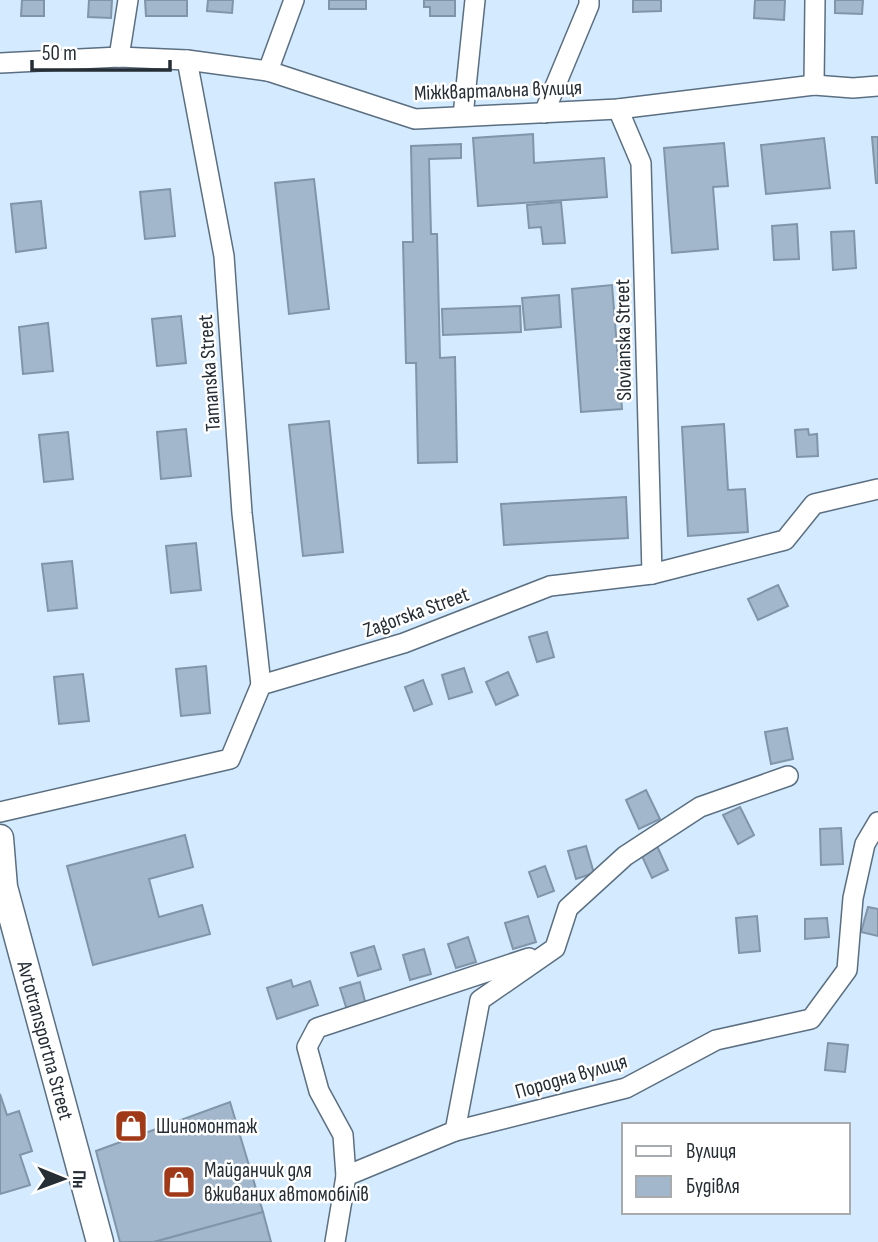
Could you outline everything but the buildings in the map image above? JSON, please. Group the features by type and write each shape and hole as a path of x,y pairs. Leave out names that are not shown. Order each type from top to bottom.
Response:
{"main road":[{"name":"Avtotransportna Street","path":"1,856 4,887 100,1242"}],"street":[{"path":"119,57 128,0"},
{"path":"268,71 293,0"},
{"path":"463,116 475,0"},
{"path":"544,113 589,0"},
{"path":"814,85 815,0"},
{"name":"Міжквартальна вулиця","path":"0,63 119,57 187,60 268,71 415,119 618,109 814,85 853,89 878,86"},
{"name":"Tamanska Street","path":"187,60 224,256 242,513 261,685"},
{"name":"Slovianska Street","path":"618,109 641,163 652,574"},
{"name":"Zagorska Street","path":"261,685 404,643 550,586 652,574 785,540 814,504 878,489"},
{"path":"0,812 230,759 261,685"},
{"path":"455,1131 480,1000 555,948 569,908 625,856 700,807 788,776"},
{"name":"Породна вулиця","path":"345,1175 455,1131 626,1088 716,1040 811,1019 846,970 853,898 865,844 878,822"},
{"path":"335,1242 345,1175 342,1135 319,1091 307,1047 317,1028 518,963 555,948"}],"place":[{"name":"Шиномонтаж","path":"131,1126"},
{"name":"Майданчик для вживаних автомобілів","path":"179,1182"}]}
